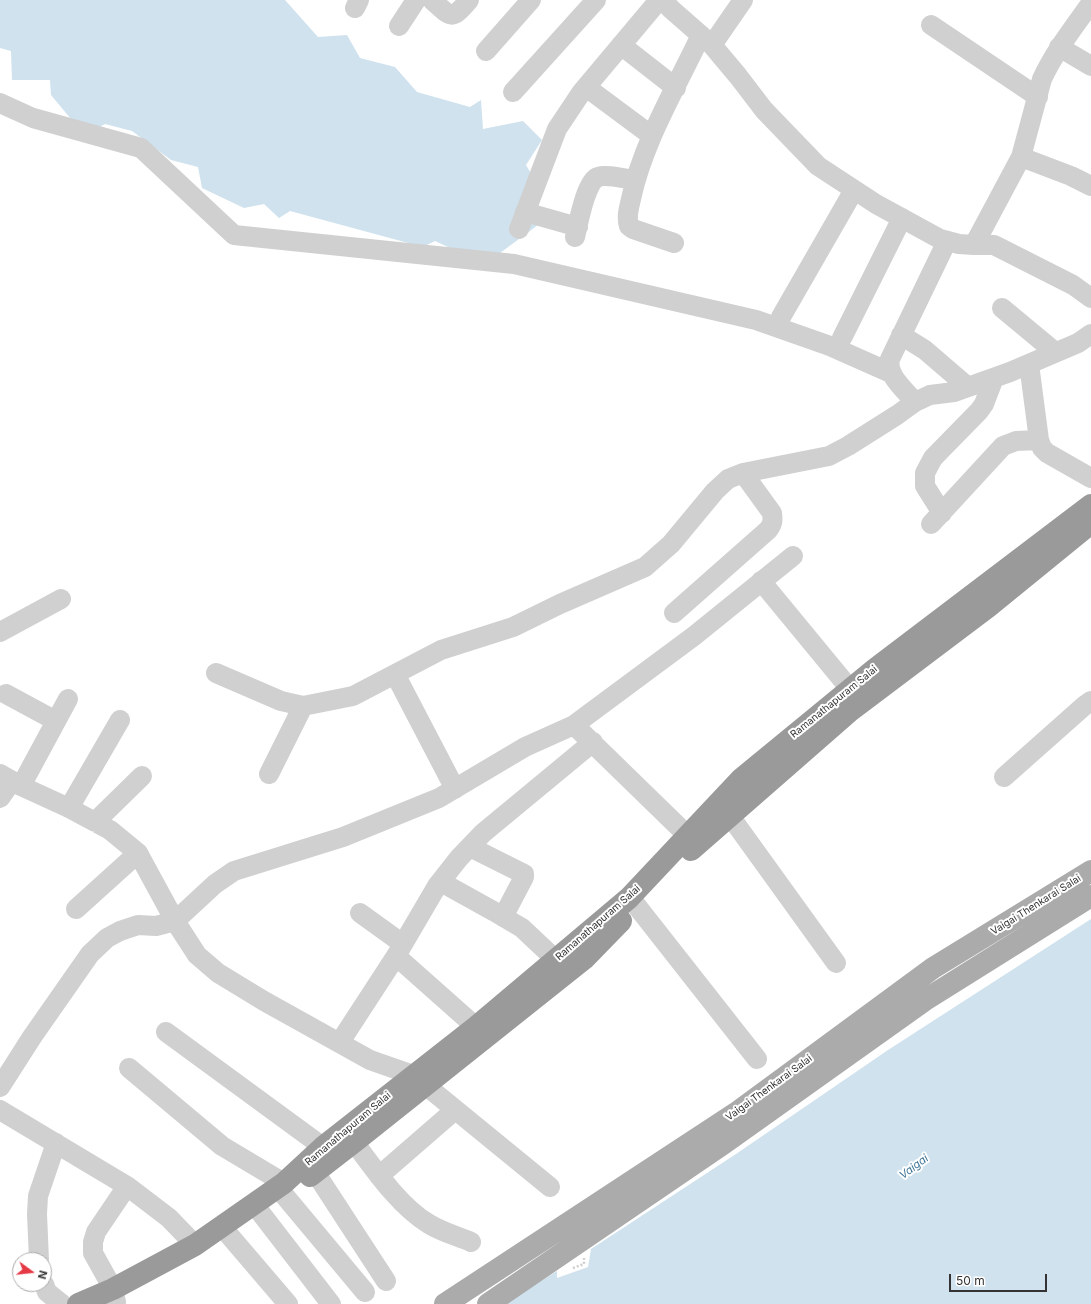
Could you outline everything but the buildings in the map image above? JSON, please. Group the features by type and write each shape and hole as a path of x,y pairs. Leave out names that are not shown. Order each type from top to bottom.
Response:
{"highway":[{"name":"Ramanathapuram Salai","path":"114,1298 284,1189 315,1172 354,1142 476,1027 629,898 741,779 850,690 1091,505"},
{"name":"Ramanathapuram Salai","path":"78,1304 114,1298 229,1235 260,1212 284,1189 323,1147 419,1080 584,959 683,856 850,711 988,607 1091,523"}],"main road":[{"name":"Vaigai Thenkarai Salai","path":"445,1304 736,1113 933,968 1091,871"},
{"name":"Vaigai Thenkarai Salai","path":"488,1304 723,1144 925,1000 1091,896"}],"street":[{"path":"399,26 416,0"},
{"path":"432,0 445,12 453,15 457,14 469,0"},
{"path":"486,51 531,0"},
{"path":"513,92 596,0"},
{"path":"674,243 633,229 629,226 628,218 635,180 652,136 676,88 707,40 743,0"},
{"path":"635,180 601,176 595,177 587,190 577,232 522,221 557,129 586,87 621,45 667,2 707,40 738,76 764,110 818,166 876,204 940,239 959,244 988,244 1001,248 1073,285 1091,298"},
{"path":"974,245 1021,157 1042,79 1059,47 1091,3"},
{"path":"931,26 1038,97"},
{"path":"621,45 676,88"},
{"path":"1059,47 1091,66"},
{"path":"586,87 652,136"},
{"path":"0,103 33,118 141,148 234,235 514,264 756,320 830,346 892,373"},
{"path":"1021,157 1071,176 1091,186"},
{"path":"781,316 854,190"},
{"path":"842,338 902,218"},
{"path":"915,402 892,373 889,364 947,241"},
{"path":"1002,308 1055,352"},
{"path":"216,673 281,701 303,706 352,696 440,650 514,627 560,604 645,567 671,544 728,479 743,473 829,456 848,446 915,402 930,396 954,392 994,378 1078,343 1091,334"},
{"path":"902,335 925,350 968,387"},
{"path":"1029,364 1039,440 1042,448 1047,453 1091,478"},
{"path":"994,378 984,404 979,411 933,458 925,473 925,486 936,518 1003,446 1016,441 1039,440"},
{"path":"674,613 772,525 772,513 743,473"},
{"path":"2,1080 90,954 107,938 120,930 138,925 156,926 175,921 215,884 234,871 343,837 439,798 525,747 574,725 694,636 793,556"},
{"path":"761,581 850,690"},
{"path":"0,632 61,599"},
{"path":"395,674 455,789"},
{"path":"6,694 56,721"},
{"path":"0,798 11,780 56,721 68,699"},
{"path":"1004,777 1091,701"},
{"path":"269,774 303,706"},
{"path":"69,808 120,720"},
{"path":"574,725 687,835"},
{"path":"340,1042 400,950 441,882 459,858 483,833 593,742"},
{"path":"95,822 142,776"},
{"path":"11,780 110,830 138,853 175,921 197,955 218,973 370,1060 419,1080 550,1187"},
{"path":"730,816 836,963"},
{"path":"470,847 524,874 524,878 503,917"},
{"path":"76,909 138,853"},
{"path":"441,882 522,928 556,960"},
{"path":"636,905 757,1059"},
{"path":"360,913 400,950 476,1027"},
{"path":"166,1032 323,1147"},
{"path":"129,1068 222,1146 284,1189 365,1292"},
{"path":"0,1110 127,1186 169,1218 195,1245"},
{"path":"379,1176 455,1110"},
{"path":"354,1142 379,1176 413,1212 423,1220 444,1232 471,1242"},
{"path":"39,1252 37,1214 38,1196 56,1143"},
{"path":"315,1172 386,1281"},
{"path":"114,1298 93,1253 93,1242 96,1232 127,1186"},
{"path":"260,1212 331,1304"},
{"path":"229,1235 288,1304"},
{"path":"47,1292 62,1304"}],"water":[{"path":"0,0 285,0 318,37 347,35 360,58 395,67 417,92 470,107 481,100 483,129 523,121 542,140 526,165 539,187 538,225 485,264 435,241 423,247 290,211 279,218 264,204 244,208 202,188 198,167 171,160 132,131 105,124 94,130 76,125 51,95 50,80 12,80 11,51 0,48"},
{"name":"Vaigai","path":"1091,919 1091,1304 504,1304 557,1271 557,1278 588,1267 591,1249 736,1154 888,1050"}]}
